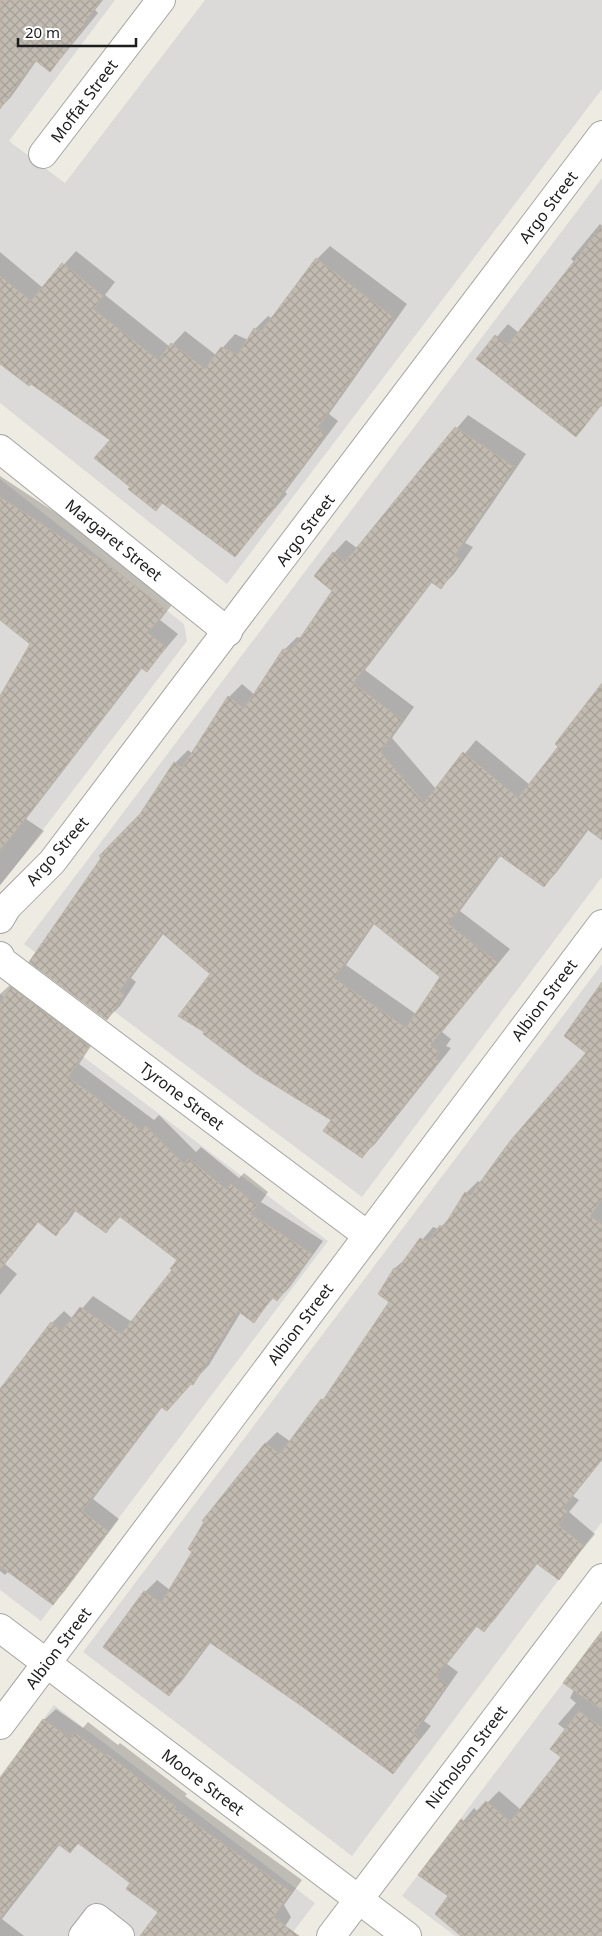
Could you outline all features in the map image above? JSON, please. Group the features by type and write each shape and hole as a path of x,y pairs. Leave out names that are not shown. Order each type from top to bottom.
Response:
{"street":[{"name":"Moffat Street","path":"43,154 161,0"},
{"name":"Argo Street","path":"0,919 6,907 52,862 228,632 602,135"},
{"name":"Margaret Street","path":"0,449 228,632"},
{"name":"Albion Street","path":"0,1725 367,1234 602,924"},
{"name":"Tyrone Street","path":"0,956 5,963 367,1234"},
{"name":"Nicholson Street","path":"331,1936 602,1578"},
{"name":"Moore Street","path":"0,1628 407,1936"},
{"path":"83,1936 97,1918 120,1936"}],"shaded area":[{"path":"0,0 115,0 9,141 65,183 205,0 602,0 602,89 227,584 0,403"},
{"path":"602,178 602,877 362,1197 24,944"},
{"path":"0,479 184,624 187,641 0,886"},
{"path":"602,964 602,1522 352,1856 83,1652"},
{"path":"0,994 328,1241 41,1621 0,1590"},
{"path":"602,1631 602,1936 455,1936 402,1896"},
{"path":"54,1705 315,1903 290,1936 136,1936 95,1904 71,1936 0,1936 0,1776"}],"building":[{"path":"0,0 101,0 83,24 85,26 50,72 35,60 0,109"},
{"path":"602,226 602,404 576,437 476,359 495,335 508,345"},
{"path":"316,258 394,318 317,428 326,434 273,506 275,507 235,557 162,503 156,511 128,489 130,487 94,458 110,440 31,384 29,386 0,364 0,276 31,301 62,263 103,296 93,309 158,360 171,343 205,369 221,347 238,355 254,328 261,332"},
{"path":"455,427 514,467 454,556 461,560 441,589 431,582 353,683 402,720 380,752 424,803 463,752 518,798 558,747 555,744 602,683 602,840 587,829 544,887 499,855 448,924 498,963 430,1045 439,1052 435,1059 439,1061 362,1158 323,1131 331,1120 255,1073 203,1034 204,1032 178,1016 210,974 162,933 119,991 124,995 107,1020 29,962 101,858 99,856 140,814 174,762 182,768 228,696 244,709 283,649 292,650 332,591 314,576 333,552 345,562","holes":["373,923 440,977 406,1028 334,978"]},
{"path":"0,497 95,559 97,556 166,610 148,633 166,647 147,672 141,668 0,851 0,696 30,644 0,620"},
{"path":"602,982 602,1199 590,1216 602,1225 602,1459 563,1508 568,1512 558,1525 584,1546 559,1580 536,1563 484,1632 476,1626 436,1676 447,1685 413,1733 420,1738 393,1774 303,1707 209,1642 169,1696 103,1647 144,1591 161,1603 192,1552 188,1549 204,1522 202,1521 265,1443 280,1454 321,1399 323,1400 389,1302 378,1294 394,1268 397,1270 420,1238 429,1242 440,1225 443,1228 465,1192 470,1196 511,1140 586,1053 564,1036"},
{"path":"11,987 89,1046 68,1077 142,1131 146,1126 185,1165 188,1158 227,1190 231,1184 257,1205 250,1214 312,1254 277,1301 272,1297 254,1323 238,1311 193,1385 191,1384 167,1411 161,1407 82,1511 108,1531 53,1605 0,1566 0,1389 51,1322 62,1331 80,1307 121,1334 172,1270 170,1269 177,1260 119,1216 106,1233 73,1209 56,1236 38,1222 0,1269 0,1004"},
{"path":"602,1631 602,1710 563,1683"},
{"path":"579,1711 602,1728 602,1936 461,1936 435,1914 448,1896 418,1875 461,1819 466,1823 486,1801 510,1822 561,1757 550,1749"},
{"path":"43,1719 71,1739 75,1733 106,1756 107,1754 176,1807 174,1809 291,1892 273,1917 299,1936 140,1936 158,1912 126,1889 130,1883 78,1843 70,1853 58,1844 0,1918 0,1778"}]}
